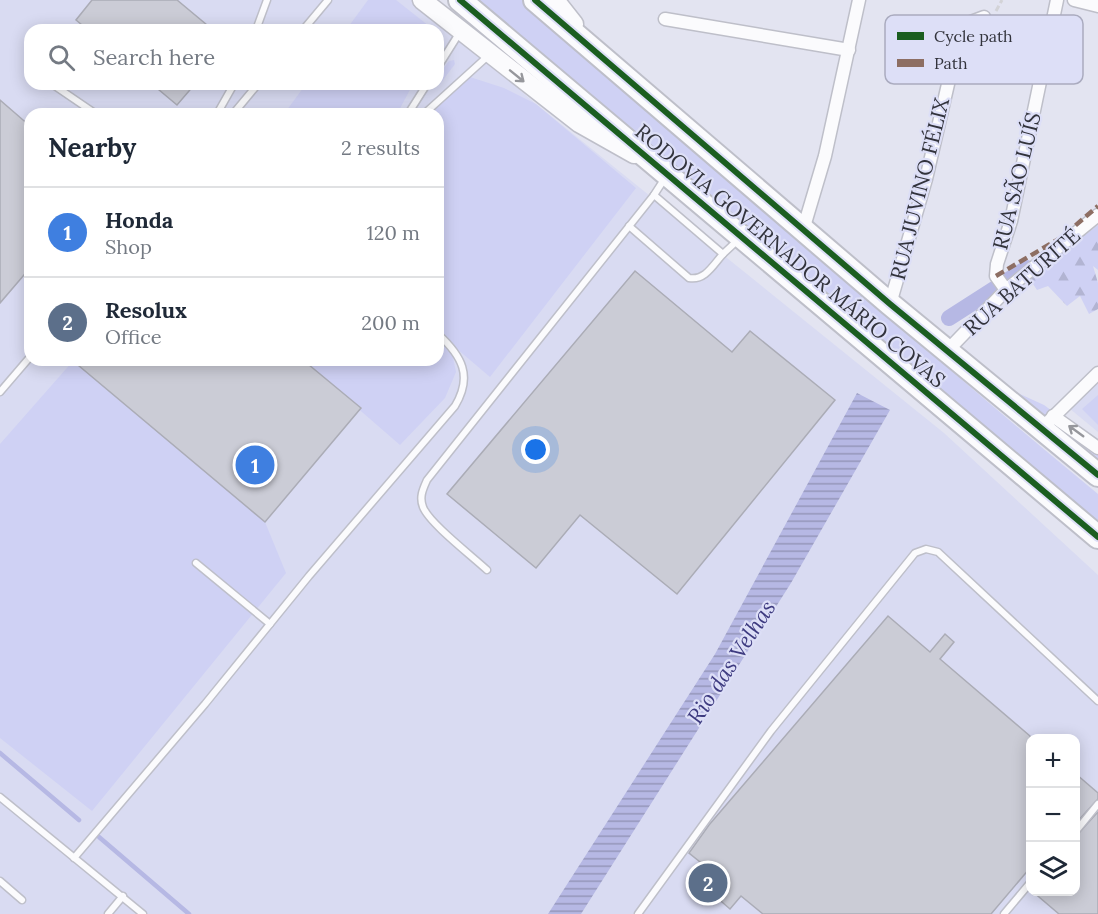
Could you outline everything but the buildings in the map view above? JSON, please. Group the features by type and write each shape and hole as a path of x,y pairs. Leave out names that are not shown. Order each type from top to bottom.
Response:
{"highway":[{"name":"RODOVIA GOVERNADOR MÁRIO COVAS","path":"460,0 741,238 982,437 1098,537"},
{"name":"RODOVIA GOVERNADOR MÁRIO COVAS","path":"535,0 947,351 1047,422 1098,475"}],"main road":[{"path":"422,0 579,123 659,169"},
{"path":"555,0 597,54"}],"street":[{"path":"803,230 825,156 859,0"},
{"name":"RUA SÃO LUÍS","path":"1054,15 1057,0"},
{"path":"1074,0 1098,6"},
{"path":"665,19 849,50"},
{"name":"RUA JUVINO FÉLIX","path":"890,304 926,179 948,84"},
{"name":"RUA SÃO LUÍS","path":"1003,286 996,276 997,264 1011,221 1040,84"},
{"name":"RUA BATURITÉ","path":"947,351 1003,286 1098,214"},
{"path":"1098,373 1047,422 1098,448"}],"lane":[{"path":"258,24 267,0"},
{"path":"308,24 328,0"},
{"path":"444,58 461,31"},
{"path":"431,108 490,54"},
{"path":"61,90 87,108"},
{"path":"220,108 231,90"},
{"path":"238,108 253,90"},
{"path":"412,108 423,90"},
{"path":"487,570 430,518 422,506 421,493 427,480 654,195 659,169"},
{"path":"654,195 723,254"},
{"path":"629,226 689,278 696,279 704,276 741,238"},
{"path":"74,858 270,624 435,433 460,398 465,382 459,358 444,341"},
{"path":"0,392 24,364"},
{"path":"638,914 771,731 915,553 926,549 938,552 1098,700"},
{"path":"196,562 270,624"},
{"path":"0,797 143,914"},
{"path":"1080,826 1098,804"},
{"path":"0,881 22,900"},
{"path":"1004,914 1026,889"},
{"path":"108,914 123,896"}],"shaded area":[{"path":"0,0 415,0 443,24 24,24 24,90 444,90 444,25 536,104 944,433 1098,575 1098,914 0,914"},
{"path":"1098,379 1098,432 1069,408"}],"green space":[{"path":"368,0 396,0 426,24 350,24"},
{"path":"478,0 524,0 1025,434 1098,494 1098,523"},
{"path":"454,60 455,64 444,79 444,68 449,61"},
{"path":"470,77 504,88 536,104 636,188 490,377 450,343 456,372 445,398 400,445 309,366 444,366 444,108 436,108"},
{"path":"302,90 410,90 400,108 288,108"},
{"path":"1098,225 1098,270 1093,266 1098,283 1098,309 1089,314 1080,296 1067,306 1048,286 1037,290 1029,278"},
{"path":"69,366 79,366 265,522 286,573 92,811 0,738 0,444"},
{"path":"993,382 1044,405 1098,445 1098,467"},
{"path":"1098,395 1098,425 1082,409"}],"water":[{"path":"857,393 890,410 791,583 581,914 548,914 715,654"}],"waterway":[{"name":"Rio das Velhas","path":"949,318 1027,268"},
{"path":"0,753 79,820"},
{"path":"99,837 189,914"}],"marked path":[{"path":"996,276 1062,237 1098,206"}],"cycle path":[{"path":"460,0 1098,537"},
{"path":"535,0 890,304 1098,475"}],"place":[{"name":"Honda","path":"255,465"},
{"name":"Resolux","path":"708,883"}]}
